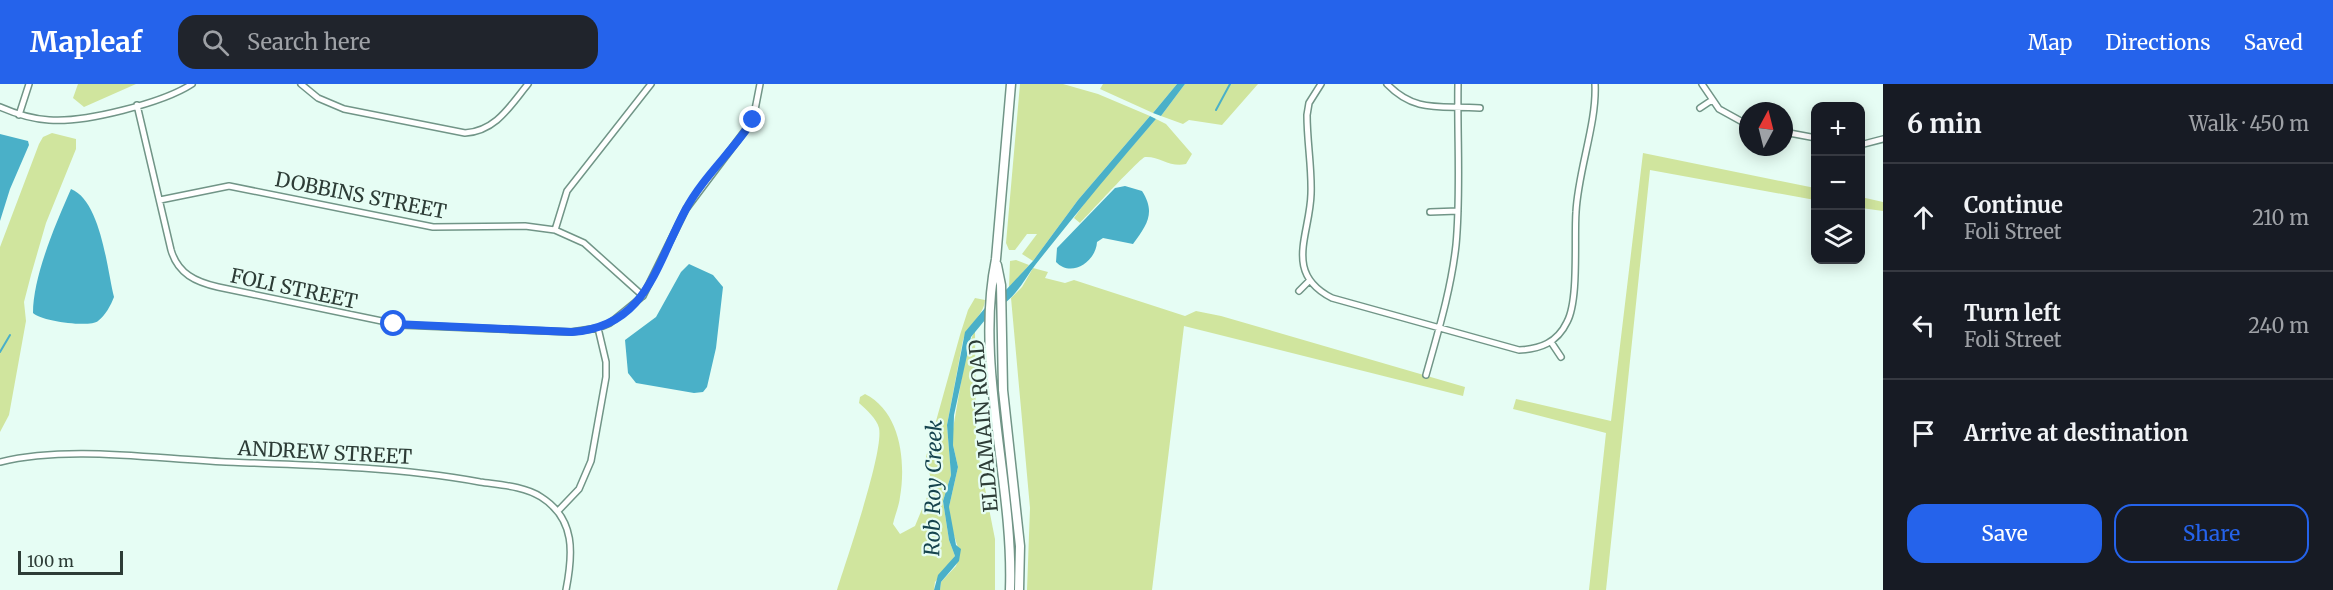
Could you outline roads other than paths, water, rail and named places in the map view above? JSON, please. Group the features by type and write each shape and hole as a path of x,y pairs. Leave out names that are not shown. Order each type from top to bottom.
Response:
{"main road":[{"name":"ELDAMAIN ROAD","path":"1010,590 1010,557 992,348 991,286 996,259 1011,84"},
{"name":"ELDAMAIN ROAD","path":"996,259 1001,285 1003,390 1020,546 1020,590"}],"street":[{"path":"20,115 29,84"},
{"path":"0,107 20,115 65,120 137,105 173,94 192,84"},
{"path":"300,84 318,98 344,109 465,133 484,129 500,118 528,84"},
{"path":"555,230 567,191 651,84"},
{"name":"FOLI STREET","path":"137,105 173,258 184,272 200,283 400,326 570,332 598,328 622,315 643,296 686,209 753,120 760,84"},
{"path":"1321,84 1309,103 1307,115 1311,195 1301,250 1303,266 1310,280 1320,291 1332,298 1519,350 1539,348 1551,342 1566,325 1572,306 1576,210 1595,84"},
{"path":"1387,84 1414,104 1480,108"},
{"path":"1426,375 1449,291 1458,211 1458,84"},
{"path":"1702,84 1712,100 1727,115 1739,121"},
{"path":"1700,108 1712,100"},
{"path":"1793,134 1811,137"},
{"path":"1865,144 1882,140"},
{"name":"DOBBINS STREET","path":"160,200 229,186 433,227 525,226 555,230 584,243 643,296"},
{"path":"1430,212 1458,211"},
{"path":"1299,291 1310,280"},
{"path":"567,590 572,546 565,521 558,511 579,489 591,460 606,377 605,356 598,328"},
{"path":"1551,342 1561,357"},
{"name":"ANDREW STREET","path":"0,462 57,454 411,471 519,489 541,497 558,511"}],"water":[{"path":"1177,84 1185,84 1161,116 1153,113"},
{"path":"1150,116 1156,119 1065,227 1005,303 1005,291 1033,261 1078,200"},
{"path":"0,134 28,141 29,145 10,189 0,221"},
{"path":"1125,186 1142,191 1149,212 1146,225 1133,244 1103,238 1097,242 1092,256 1082,265 1069,268 1062,267 1056,262 1057,248 1115,188"},
{"path":"71,189 81,196 96,221 114,297 103,316 93,323 76,324 55,321 33,313 41,266"},
{"path":"689,264 713,275 723,287 716,348 707,387 703,392 694,393 636,383 628,373 625,340 656,317 681,272"},
{"path":"985,308 985,320 971,337 954,415 953,445 958,467 949,507 956,545 961,549 959,561 941,582 940,590 934,590 938,575 955,556 949,540 943,501 951,475 947,425 965,332"}],"waterway":[{"path":"1216,110 1230,84"},
{"path":"0,352 10,335"}],"water label":[{"name":"Rob Roy Creek","path":"933,488"}]}
